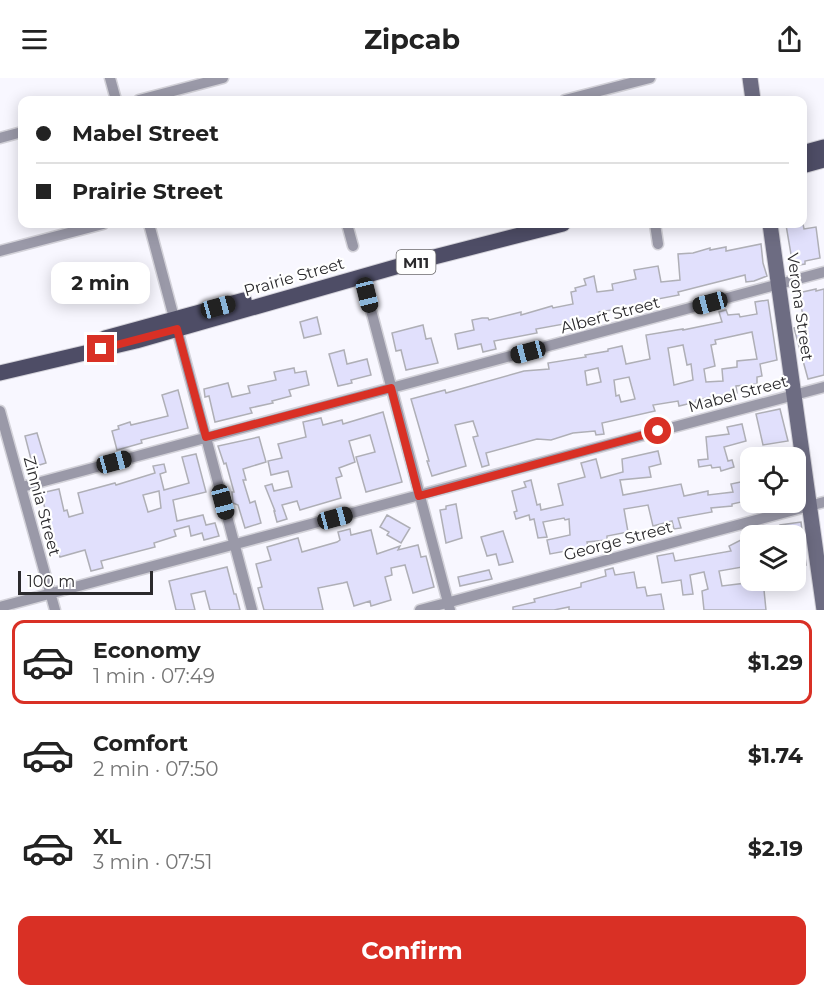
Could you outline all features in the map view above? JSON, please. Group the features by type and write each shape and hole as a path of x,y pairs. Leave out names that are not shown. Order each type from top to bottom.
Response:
{"main road":[{"path":"750,78 752,96"},
{"path":"807,152 824,147"},
{"path":"807,165 824,160"},
{"name":"Prairie Street","path":"0,373 516,228"},
{"name":"Prairie Street","path":"0,365 176,324 547,228"},
{"name":"Verona Street","path":"771,228 794,395 817,504 824,610"}],"street":[{"path":"110,78 115,96"},
{"path":"154,96 223,78"},
{"path":"580,96 650,78"},
{"path":"0,138 18,133"},
{"path":"0,251 88,228"},
{"path":"150,228 252,610"},
{"path":"348,228 353,246"},
{"path":"656,228 658,244"},
{"name":"Albert Street","path":"21,487 824,272"},
{"path":"367,295 449,606"},
{"name":"Mabel Street","path":"0,607 824,387"},
{"name":"Zinnia Street","path":"0,411 55,610"},
{"name":"George Street","path":"420,610 449,606 817,504"}],"building":[{"path":"816,227 820,258 793,266 787,228"},
{"path":"761,244 767,276 754,281 746,282 745,275 678,292 679,295 647,301 647,304 640,306 599,312 600,317 593,318 594,323 581,326 580,321 536,329 537,333 494,341 496,349 483,352 481,344 458,349 455,334 474,330 472,320 488,318 489,320 521,312 521,315 552,306 553,308 573,304 571,292 576,291 575,288 586,285 584,279 594,276 597,292 613,290 612,284 636,279 634,270 658,266 661,282 680,280 678,254 726,247 726,251"},
{"path":"816,289 816,291 824,289 824,375 808,379 794,328 802,326 800,316 803,315 798,293"},
{"path":"768,300 777,360 760,364 762,376 757,377 757,384 736,386 737,393 696,400 696,402 679,406 678,401 653,405 655,411 602,423 604,434 596,435 595,431 573,433 551,440 537,439 486,453 489,465 482,467 473,437 478,436 473,421 455,425 466,466 432,476 411,399 445,390 446,393 524,371 549,369 548,363 586,357 585,355 622,346 626,364 650,359 646,335 722,322 719,312 726,310 728,315 739,314 740,317 757,314 755,302","holes":["752,332 757,359 737,361 737,367 722,369 723,381 706,382 704,369 715,366 711,345 716,344 715,340","683,345 687,365 691,364 693,380 674,385 668,348","598,368 601,382 587,385 585,371","629,377 635,399 621,402 619,395 616,396 614,380"]},
{"path":"317,317 321,334 304,338 300,322"},
{"path":"423,325 426,339 431,338 438,363 406,370 401,350 396,351 392,333"},
{"path":"344,350 347,364 367,359 371,375 338,386 329,354"},
{"path":"294,368 295,373 306,371 309,385 289,390 291,396 250,408 252,413 215,422 209,396 205,397 204,389 228,383 232,397 250,393 248,386 276,380 274,372"},
{"path":"178,390 188,428 141,440 142,443 117,450 112,431 130,422 131,425 168,416 162,395"},
{"path":"780,409 788,441 763,445 756,414"},
{"path":"383,412 402,482 366,492 356,457 375,452 370,435 349,441 355,462 339,468 342,476 336,478 341,498 300,510 297,501 282,505 287,519 277,522 265,486 272,484 274,491 292,487 288,471 271,475 268,461 282,458 278,444 306,437 303,422 321,418 323,425 342,420 343,424"},
{"path":"742,424 746,441 724,447 728,461 732,460 734,467 721,471 720,467 712,468 711,465 699,467 698,460 708,459 706,437 729,434 727,427"},
{"path":"37,433 46,463 33,467 25,436"},
{"path":"259,437 266,462 243,469 246,480 243,480 250,503 255,501 261,523 245,528 238,505 233,503 232,492 234,492 226,463 224,464 218,446"},
{"path":"658,451 661,464 649,467 651,477 620,480 623,495 681,484 684,496 708,491 708,495 733,492 731,484 740,482 740,502 732,504 732,506 711,508 712,512 678,518 681,528 674,529 672,521 653,526 648,505 624,509 628,532 607,536 607,540 587,542 588,547 550,554 547,540 570,535 569,519 543,522 547,537 538,538 534,519 530,520 529,515 516,519 514,512 517,511 512,491 526,487 524,482 531,480 537,505 540,504 541,510 563,505 558,484 585,477 581,463 596,459 601,478 623,472 622,459"},
{"path":"196,454 206,492 173,500 177,521 203,515 206,525 215,523 219,536 204,540 202,533 191,536 189,526 174,530 176,536 154,543 155,547 101,561 103,568 91,571 85,550 60,557 55,548 41,493 59,489 64,511 67,510 69,517 83,513 78,493 115,483 116,485 155,473 153,466 164,464 166,472 160,474 164,490 189,483 182,457","holes":["159,491 161,508 148,512 143,495"]},
{"path":"456,504 462,538 446,543 440,510"},
{"path":"387,515 410,528 401,543 387,535 389,532 380,527"},
{"path":"801,522 801,525 780,525"},
{"path":"350,529 351,535 371,530 377,554 400,546 398,550 418,545 421,557 426,556 434,587 413,593 405,565 391,568 392,575 385,577 391,600 371,606 370,601 354,606 347,582 318,588 323,610 264,610 258,588 262,587 256,564 271,560 267,547 298,538 302,552 337,542 340,540 338,532"},
{"path":"503,531 513,562 499,565 496,554 487,556 481,537"},
{"path":"740,540 740,567 719,571 722,586 740,584 740,591 764,591 766,610 704,610 702,591 708,589 704,572 690,575 693,594 683,595 681,580 662,583 657,556 673,553 675,561 731,551 729,546"},
{"path":"227,567 240,610 210,610 205,591 191,594 195,610 176,610 169,581"},
{"path":"613,568 615,575 634,572 637,588 645,587 647,596 661,594 664,610 569,610 569,607 554,610 513,610 513,607 535,602 534,599 581,587 581,583 606,576 605,570"},
{"path":"489,570 492,579 460,586 458,577"}],"route":[{"path":"101,349 177,329 206,437 391,388 419,496 658,431"}]}
